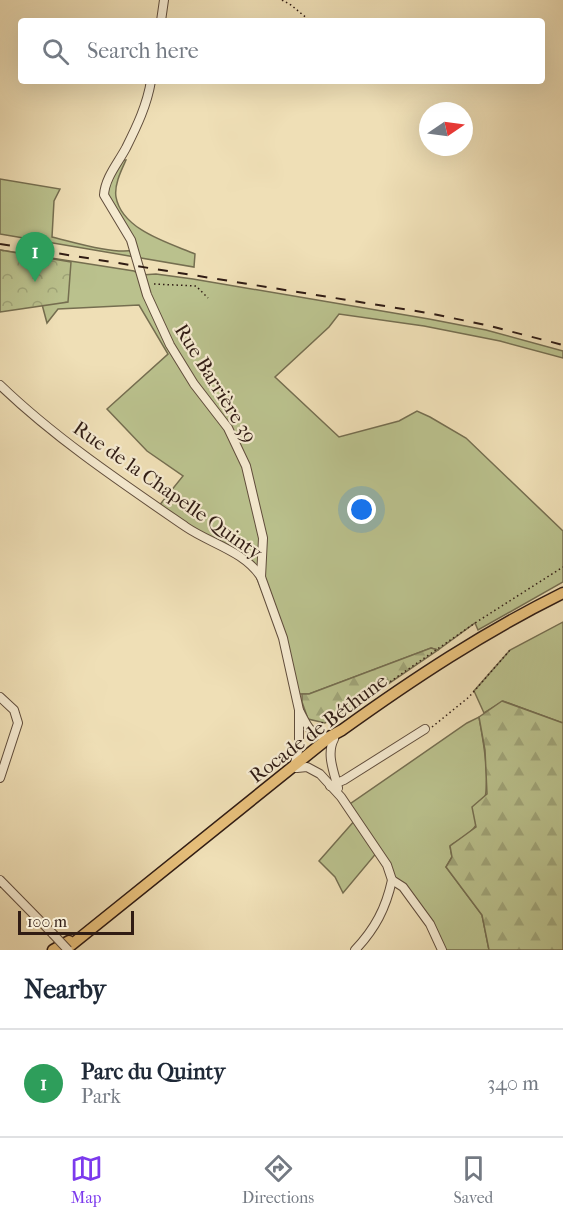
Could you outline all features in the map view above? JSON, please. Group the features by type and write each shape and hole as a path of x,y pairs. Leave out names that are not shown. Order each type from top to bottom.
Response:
{"main road":[{"name":"Rocade de Béthune","path":"67,950 336,735 450,655 563,593"},
{"name":"Rocade de Béthune","path":"53,950 110,915"}],"street":[{"path":"161,18 164,0"},
{"name":"Rue Barrière 39","path":"150,84 144,110 105,187 104,195 107,204 133,244 144,285 175,354 194,384 228,428 246,466 263,538 261,577 287,654 299,710 299,747 296,765"},
{"name":"Rue de la Chapelle Quinty","path":"0,385 32,413 109,472 188,528 247,561 261,577"},
{"path":"0,697 14,710 18,723 0,778"},
{"name":"Rue Barrière 39","path":"299,710 307,726"},
{"path":"307,726 320,737 336,735"},
{"path":"333,784 407,742 425,729"},
{"path":"336,735 331,744 333,784 387,865 392,880 388,901 379,920 355,950"},
{"path":"296,765 307,767 333,784"},
{"path":"0,880 67,950"},
{"path":"392,880 403,887 424,917 442,950"}],"path":[{"path":"282,0 307,18"},
{"path":"144,285 196,286 208,298"},
{"path":"307,726 332,721 339,717 476,623 563,567"},
{"path":"425,729 470,697 510,650"}],"green space":[{"path":"120,160 126,160 116,188 120,208 127,218 148,234 195,254 194,267 0,234 0,179 60,189 54,201 52,237 116,251 134,250 104,195"},
{"path":"0,250 134,271 141,275 156,274 193,279 429,319 486,330 563,351 563,358 500,341 424,326 339,314 329,327 275,377 339,437 399,421 417,411 466,438 563,531 563,582 478,630 475,623 438,650 431,648 309,694 296,694 287,654 252,566 158,507 183,476 147,451 107,409 168,354 139,305 58,309 47,323 36,282 0,292"},
{"path":"0,250 71,262 68,302 0,312"},
{"path":"563,622 563,723 503,701 484,713 474,691 510,650"},
{"path":"431,648 438,650 344,714 325,723 308,719 302,702 302,694 309,694"},
{"path":"502,701 563,723 563,950 489,950 482,915 446,867 452,857 450,846 476,827 472,807 487,794 485,750 479,717"},
{"path":"479,717 486,772 482,813 474,828 450,846 452,857 446,867 482,915 489,950 442,950 430,924 392,880 378,851 343,893 335,877 319,861 356,819 347,806"}],"railway":[{"path":"0,244 428,313 563,345"}],"place":[{"name":"Parc du Quinty","path":"35,282"}]}
